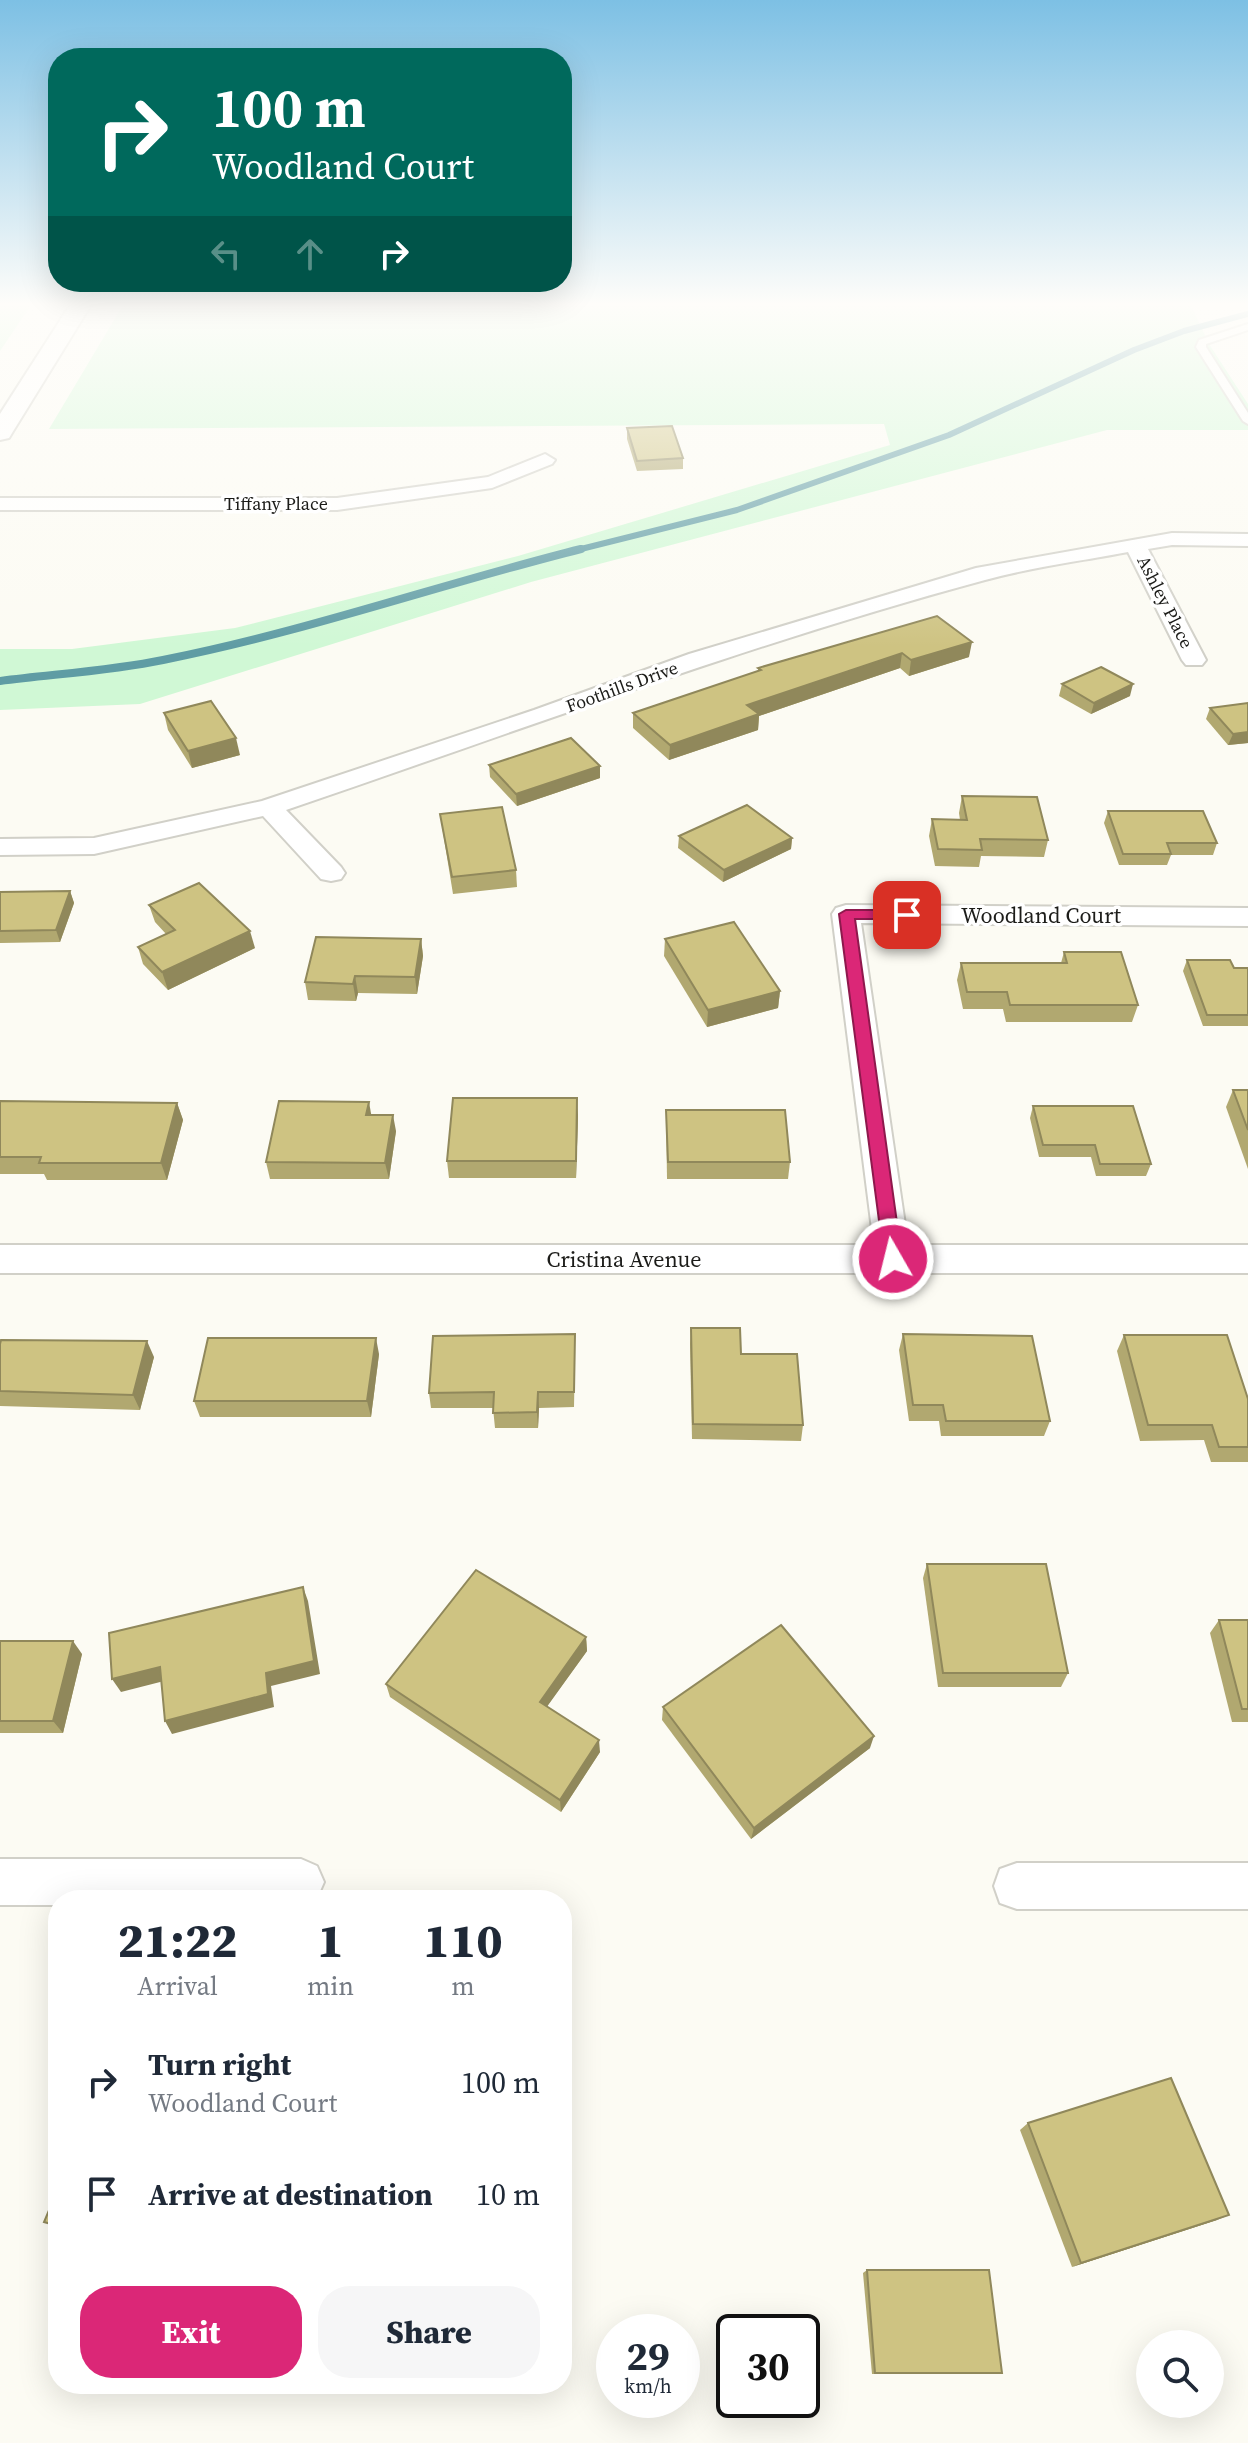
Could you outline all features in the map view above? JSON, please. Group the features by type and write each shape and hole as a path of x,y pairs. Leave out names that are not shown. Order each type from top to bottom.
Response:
{"street":[{"name":"Tiffany Place","path":"0,504 337,504 492,482 545,460"},
{"name":"Foothills Drive","path":"0,847 94,846 269,807 727,650 984,573 1172,539 1248,540"},
{"name":"Ashley Place","path":"1135,544 1194,660"},
{"path":"269,807 331,873"},
{"name":"Woodland Court","path":"893,1259 846,914 1248,917"},
{"name":"Cristina Avenue","path":"0,1259 1248,1259"},
{"path":"0,1882 301,1882"},
{"path":"1017,1886 1248,1886"}],"green space":[{"path":"55,419 1248,419 1248,430 1107,430 531,582 140,704 0,710 0,649 72,649 235,628 518,556 890,445 884,424 49,429"}],"building":[{"path":"672,426 683,458 637,461 627,428"},
{"path":"937,616 972,642 911,660 902,653 747,705 759,714 670,745 633,713 761,670 758,668"},
{"path":"1101,667 1133,684 1094,703 1062,684"},
{"path":"211,701 236,738 188,751 164,713"},
{"path":"1248,703 1248,732 1233,734 1210,708"},
{"path":"571,738 600,766 516,794 489,765"},
{"path":"962,796 1037,797 1048,840 980,839 982,850 938,849 932,819 967,820"},
{"path":"747,805 792,838 724,870 679,836"},
{"path":"502,807 516,870 452,877 440,814"},
{"path":"1108,811 1203,811 1217,843 1167,843 1171,854 1123,854"},
{"path":"199,883 250,931 162,972 138,947 175,930 149,905"},
{"path":"70,891 56,930 0,931 0,892"},
{"path":"734,922 780,991 708,1010 665,939"},
{"path":"316,937 421,939 415,977 355,976 353,984 305,982"},
{"path":"1064,952 1121,952 1138,1005 1010,1005 1007,992 967,992 961,963 1067,963"},
{"path":"1187,960 1230,960 1234,968 1248,968 1248,1015 1207,1015"},
{"path":"1233,1090 1248,1090 1248,1130"},
{"path":"453,1098 577,1098 576,1161 447,1161"},
{"path":"0,1101 177,1103 161,1163 39,1163 41,1157 0,1157"},
{"path":"279,1101 369,1102 366,1115 393,1115 385,1163 266,1162"},
{"path":"1033,1106 1133,1106 1151,1164 1100,1164 1095,1145 1043,1145"},
{"path":"666,1110 785,1110 790,1162 668,1162"},
{"path":"691,1328 740,1328 741,1354 797,1354 803,1425 693,1424"},
{"path":"575,1334 574,1392 538,1392 537,1412 493,1413 494,1392 429,1393 433,1336"},
{"path":"903,1334 1032,1336 1050,1421 946,1421 943,1405 913,1405"},
{"path":"1124,1335 1227,1335 1248,1399 1248,1447 1219,1447 1212,1425 1148,1425"},
{"path":"208,1338 376,1338 367,1401 194,1401"},
{"path":"1,1340 147,1341 133,1395 0,1391"},
{"path":"927,1564 1046,1564 1068,1673 943,1673"},
{"path":"476,1570 586,1637 540,1702 599,1740 560,1800 386,1684"},
{"path":"303,1587 314,1661 266,1673 268,1694 165,1721 160,1667 112,1679 109,1633"},
{"path":"1219,1620 1248,1620 1248,1709 1242,1709"},
{"path":"781,1625 874,1736 754,1828 663,1707"},
{"path":"0,1641 73,1641 53,1721 0,1721"},
{"path":"1171,2078 1229,2215 1081,2263 1028,2123"},
{"path":"867,2270 989,2270 1002,2373 875,2373"}],"waterway":[{"path":"581,549 737,510 949,435 984,419"},
{"path":"0,681 123,667 216,649 581,549"},
{"path":"573,551 581,549"}],"route":[{"path":"893,1259 846,914 907,915"}]}
